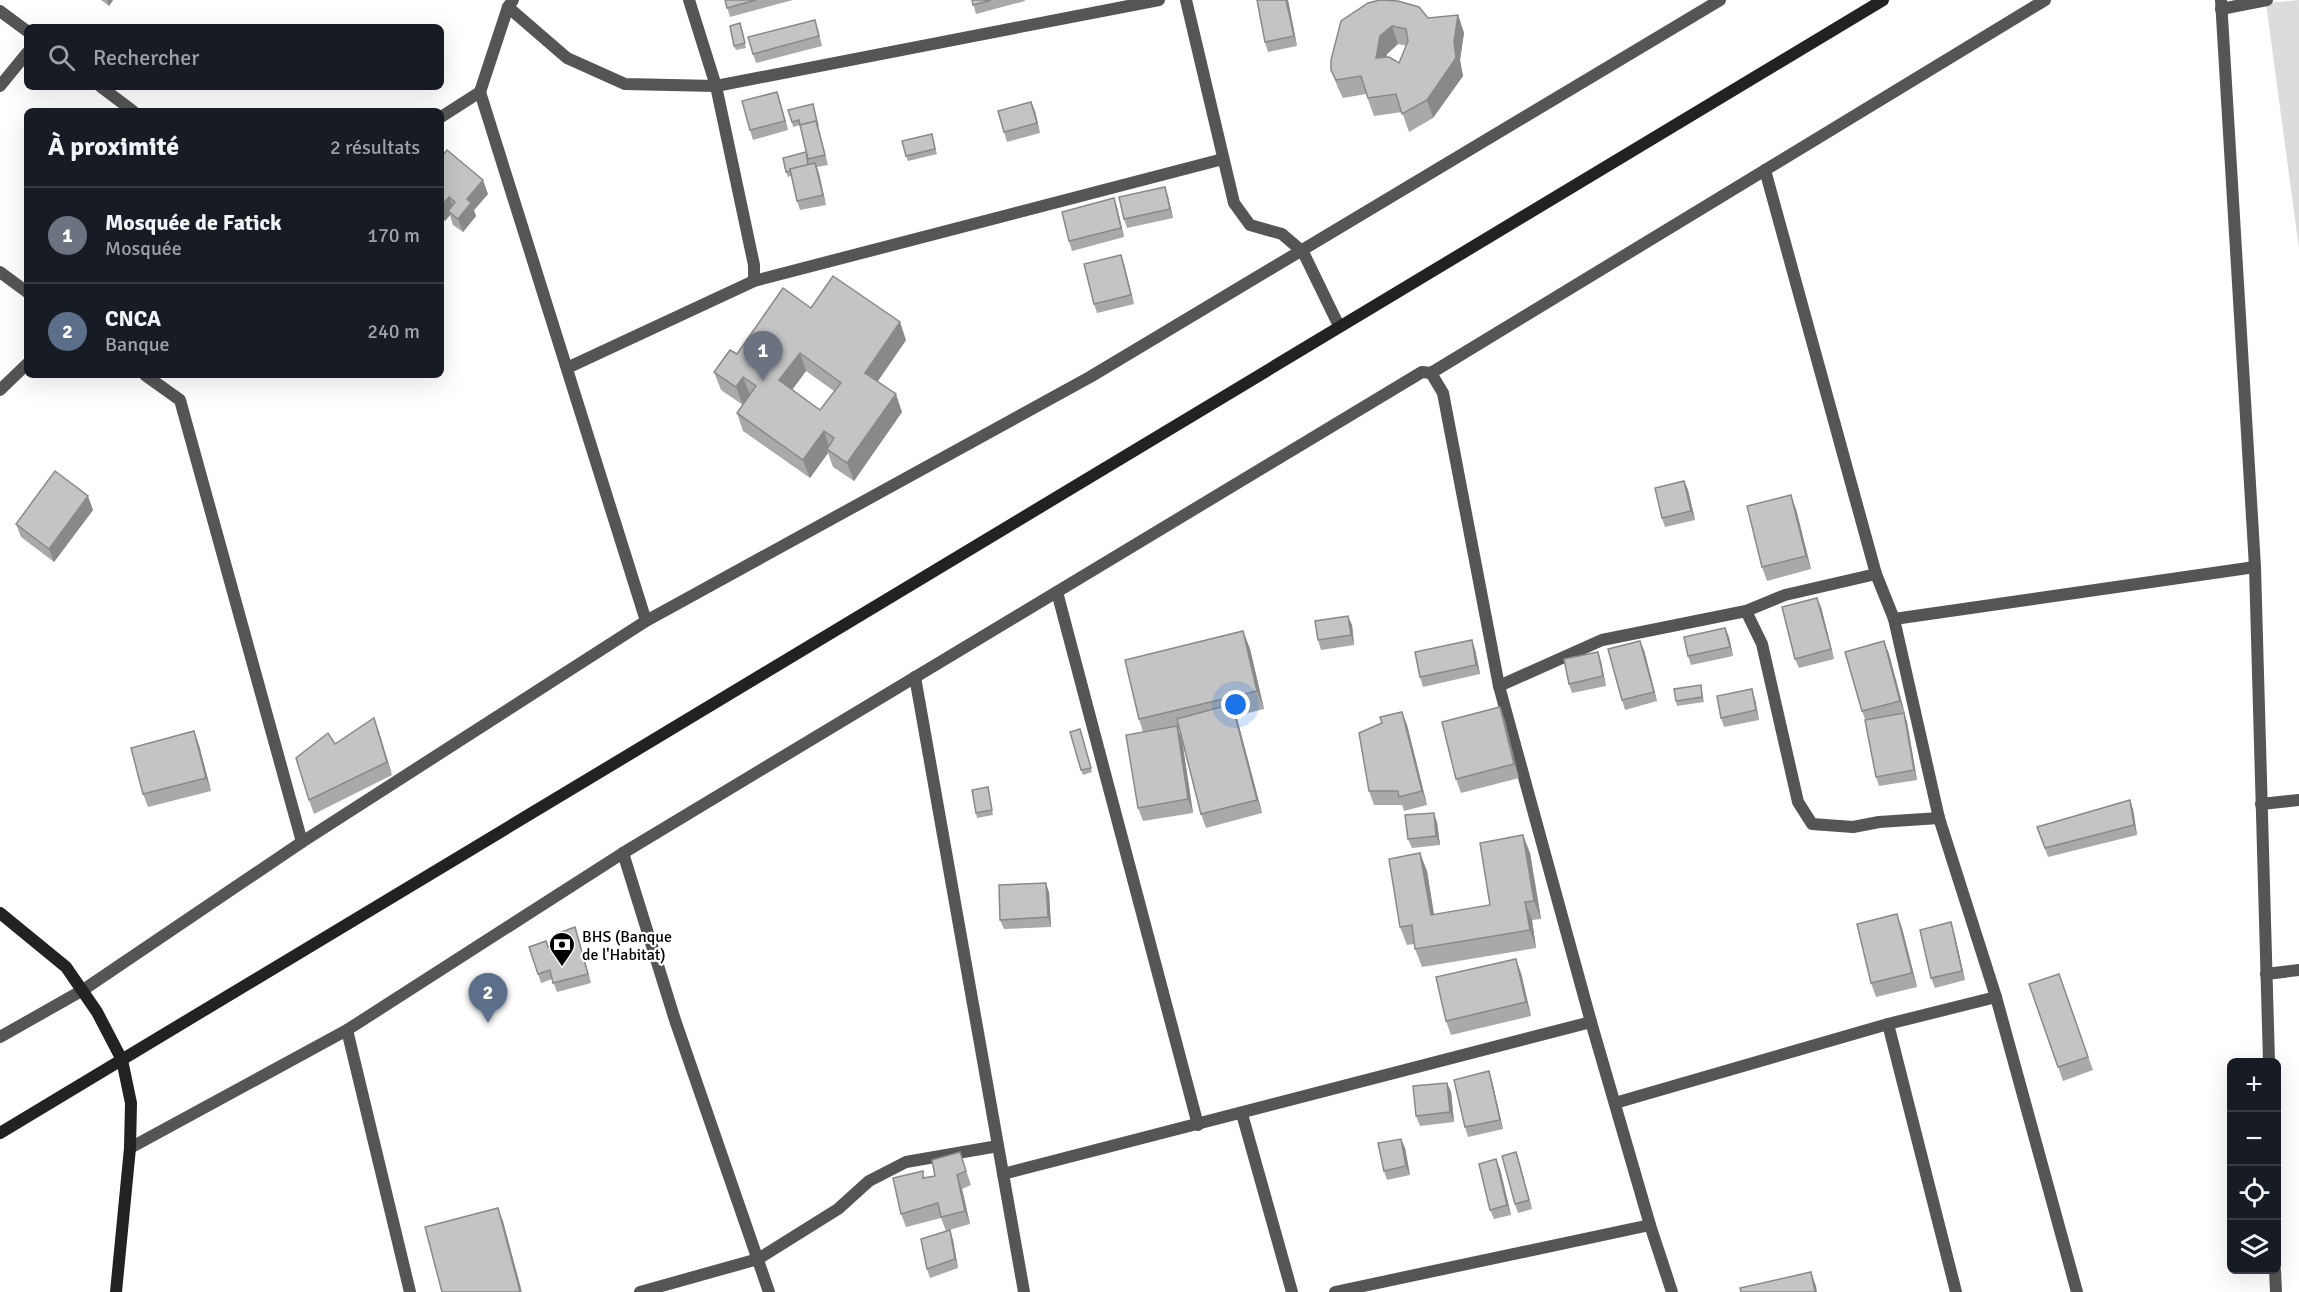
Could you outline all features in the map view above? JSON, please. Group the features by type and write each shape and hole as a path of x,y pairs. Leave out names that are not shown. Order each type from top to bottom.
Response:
{"street":[{"path":"689,0 716,86 754,265 754,281"},
{"path":"646,621 480,92 511,4 567,58 625,84 716,86 1159,0"},
{"path":"1186,0 1234,203 1250,225 1282,234 1303,252 1339,326"},
{"path":"0,1037 83,990 302,842 646,621 1090,377 1303,252 1720,0"},
{"path":"0,1133 1883,0"},
{"path":"130,1148 347,1030 623,854 1422,372 1431,372 2045,0"},
{"path":"2267,0 2221,5 2255,567 2269,1058"},
{"path":"0,11 24,29"},
{"path":"0,86 24,57"},
{"path":"106,90 129,108"},
{"path":"444,115 480,92"},
{"path":"567,368 754,281 1223,159"},
{"path":"1765,170 1876,574 1894,620 1939,818 1996,997 2077,1292"},
{"path":"0,272 24,290"},
{"path":"0,390 24,367"},
{"path":"1431,372 1443,393 1499,686 1591,1022 1650,1225 1672,1292"},
{"path":"150,378 180,400 302,842"},
{"path":"1894,620 2255,567"},
{"path":"1499,686 1602,640 1746,611 1785,595 1876,574"},
{"path":"1057,592 1198,1125"},
{"path":"1746,611 1762,644 1798,802 1812,824 1853,827 1879,822 1939,818"},
{"path":"915,677 1024,1292"},
{"path":"2261,804 2299,800"},
{"path":"623,854 675,1020 769,1292"},
{"path":"0,913 66,967 83,990 122,1060 131,1102 130,1148 116,1292"},
{"path":"2266,974 2299,970"},
{"path":"1615,1103 1888,1024 1996,997"},
{"path":"1003,1174 1591,1022"},
{"path":"1888,1024 1956,1292"},
{"path":"347,1030 410,1292"},
{"path":"1242,1114 1292,1292"},
{"path":"640,1292 758,1259 838,1209 869,1180 906,1162 998,1146"},
{"path":"1335,1292 1355,1290 1650,1225"},
{"path":"2275,1274 2276,1292"}],"shaded area":[{"path":"2299,0 2299,249 2266,3"}],"building":[{"path":"725,0 756,0 727,8"},
{"path":"972,0 991,0 973,5"},
{"path":"1257,0 1286,0 1294,36 1265,42"},
{"path":"1380,0 1398,1 1419,7 1428,18 1458,15 1454,42 1456,58 1427,100 1402,114 1396,94 1368,98 1361,76 1336,80 1331,70 1331,60 1341,21 1368,3","holes":["1392,26 1406,29 1408,41 1399,63 1389,57 1376,58 1380,36"]},
{"path":"815,20 819,36 753,54 748,37"},
{"path":"740,23 745,43 734,46 730,26"},
{"path":"777,92 785,121 750,130 742,101"},
{"path":"1031,102 1037,123 1004,132 998,111"},
{"path":"813,104 818,126 816,121 800,125 799,120 792,122 788,110"},
{"path":"816,121 825,155 808,159 800,125"},
{"path":"932,134 935,149 906,156 902,141"},
{"path":"447,150 483,180 467,199 471,203 458,219 448,211 455,202 449,197 444,203 444,154"},
{"path":"806,152 808,165 786,172 783,158"},
{"path":"815,163 823,195 797,201 790,169"},
{"path":"1165,187 1170,209 1124,219 1119,197"},
{"path":"1114,198 1121,228 1069,241 1062,212"},
{"path":"1121,255 1131,295 1094,304 1084,264"},
{"path":"833,276 900,322 865,373 896,394 847,463 827,449 834,438 824,431 803,460 737,413 756,386 743,377 736,387 714,372 730,350 737,354 783,288 811,308","holes":["800,353 841,383 820,410 779,380"]},
{"path":"55,471 88,496 49,549 16,524"},
{"path":"1684,481 1691,511 1662,518 1655,488"},
{"path":"1791,495 1806,556 1762,567 1747,506"},
{"path":"1817,598 1831,649 1795,659 1782,607"},
{"path":"1348,616 1351,635 1318,640 1315,621"},
{"path":"1725,628 1730,647 1688,656 1684,637"},
{"path":"1243,631 1257,691 1139,719 1125,660"},
{"path":"1472,640 1476,665 1420,677 1415,652"},
{"path":"1640,641 1654,692 1622,700 1608,649"},
{"path":"1884,641 1900,701 1862,711 1845,652"},
{"path":"1598,652 1603,676 1569,684 1564,659"},
{"path":"1701,685 1702,697 1676,701 1674,689"},
{"path":"1752,689 1756,710 1721,718 1717,696"},
{"path":"1232,704 1257,800 1201,814 1177,719"},
{"path":"1500,707 1514,764 1456,779 1442,722"},
{"path":"1402,712 1422,791 1399,797 1398,791 1369,791 1359,733 1382,723 1380,717"},
{"path":"1904,713 1914,770 1876,777 1865,720"},
{"path":"374,718 387,762 309,800 296,758 328,733 335,744"},
{"path":"1177,726 1188,799 1138,808 1126,735"},
{"path":"1080,729 1091,768 1081,770 1070,732"},
{"path":"194,731 206,778 143,794 131,748"},
{"path":"988,787 992,810 976,813 972,790"},
{"path":"2130,800 2134,825 2045,848 2037,827"},
{"path":"1434,813 1436,836 1408,839 1405,815"},
{"path":"1523,835 1534,901 1525,902 1530,930 1415,949 1412,925 1400,927 1389,859 1420,853 1431,915 1490,905 1480,843"},
{"path":"1046,883 1048,917 1000,920 999,885"},
{"path":"1897,914 1912,973 1871,983 1857,924"},
{"path":"1951,922 1962,971 1931,978 1920,930"},
{"name":"BHS (Banque de l'Habitat)","path":"575,927 588,974 553,983 550,970 538,974 529,947 546,941 548,947 559,943 556,934"},
{"path":"1516,959 1526,1002 1446,1021 1436,977"},
{"path":"2059,974 2088,1057 2058,1067 2029,984"},
{"path":"1489,1071 1500,1120 1465,1127 1454,1080"},
{"path":"1447,1083 1450,1112 1416,1116 1413,1086"},
{"path":"1401,1139 1406,1166 1384,1171 1378,1143"},
{"path":"960,1152 966,1171 957,1175 965,1211 941,1217 938,1203 901,1214 893,1178 923,1171 923,1178 935,1176 932,1160"},
{"path":"1516,1152 1529,1200 1515,1204 1502,1156"},
{"path":"1496,1159 1507,1205 1490,1210 1479,1164"},
{"path":"498,1208 520,1291 442,1292 425,1227"},
{"path":"950,1230 955,1259 927,1269 921,1239"},
{"path":"1811,1272 1815,1292 1741,1292 1740,1288"}],"place":[{"name":"Mosquée de Fatick","path":"763,381"},
{"name":"BHS (Banque de l'Habitat)","path":"562,968"},
{"name":"CNCA","path":"488,1023"}]}
